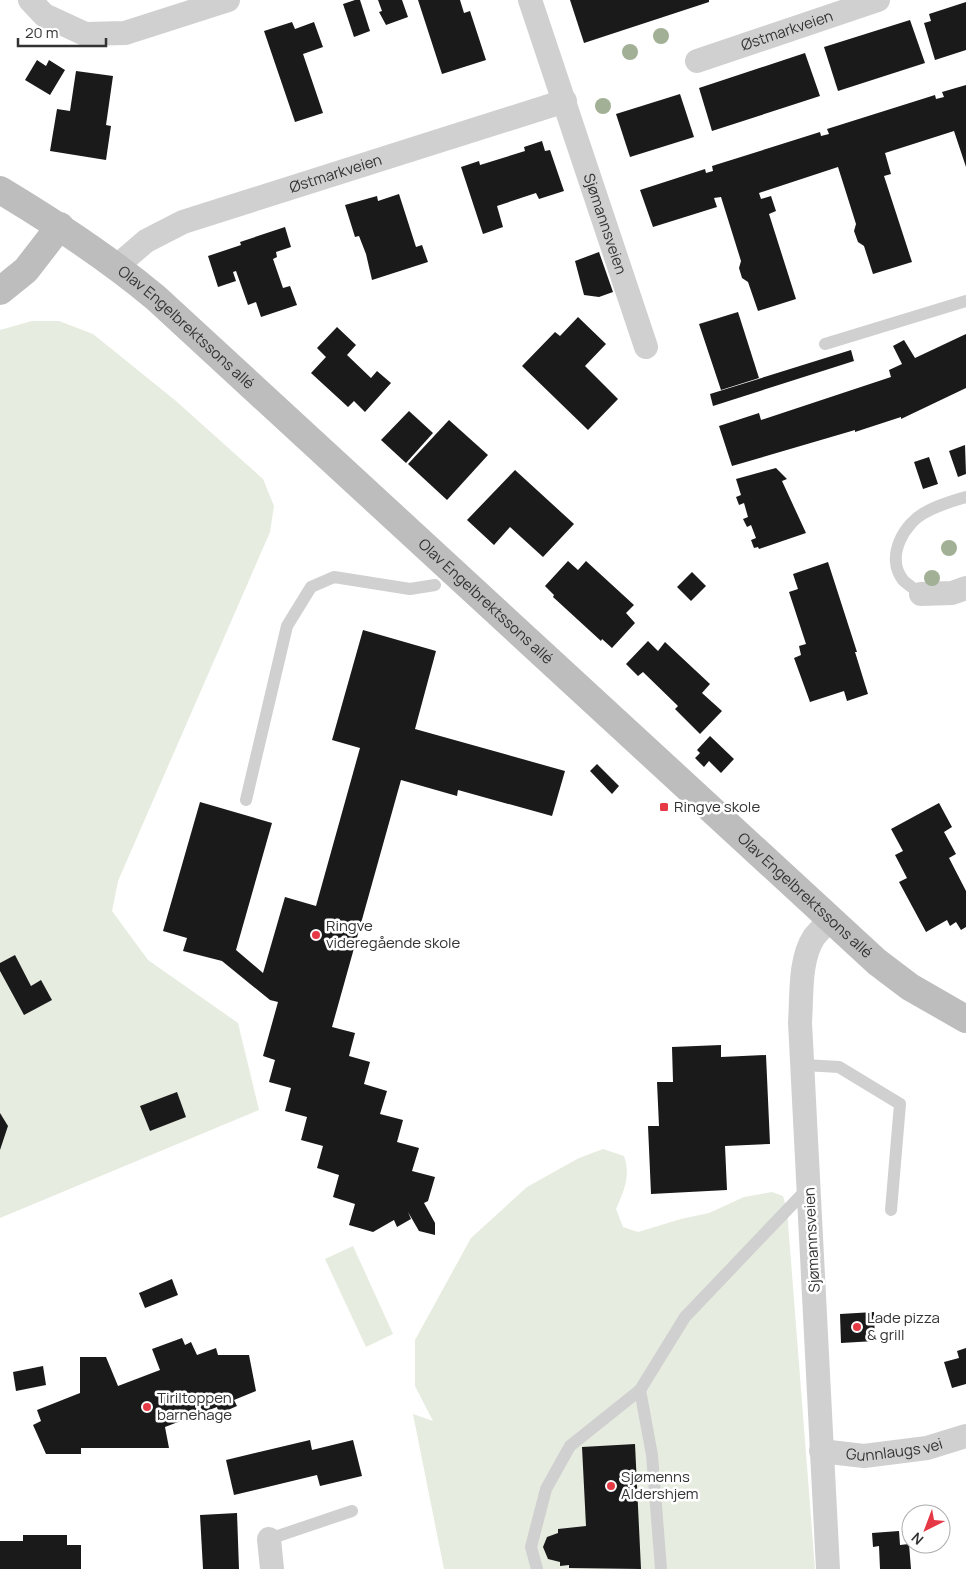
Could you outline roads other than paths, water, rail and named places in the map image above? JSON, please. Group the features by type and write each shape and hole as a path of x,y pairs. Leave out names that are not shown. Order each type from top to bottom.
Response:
{"street":[{"path":"30,0 44,15 85,34 125,33 228,0"},
{"name":"Sjømannsveien","path":"530,0 646,347"},
{"name":"Østmarkveien","path":"696,61 878,0"},
{"name":"Østmarkveien","path":"117,266 146,241 183,222 565,101"},
{"name":"Olav Engelbrektssons allé","path":"0,190 60,226 117,266 156,298 877,962 903,982 944,1008 966,1019"},
{"path":"0,291 26,270 60,226"},
{"path":"921,594 952,593 966,588"},
{"name":"Sjømannsveien","path":"828,1569 804,1065 800,1022 803,972 814,938 830,919"},
{"name":"Gunnlaugs vei","path":"822,1451 864,1456 927,1448 966,1436"},
{"path":"270,1538 272,1569"}],"lane":[{"path":"825,344 966,301"},
{"path":"921,594 902,579 895,557 899,543 911,523 925,512 966,497"},
{"path":"246,800 287,626 311,587 334,577 410,589 435,584"},
{"path":"804,1065 839,1067 900,1104 891,1210"},
{"path":"537,1569 531,1547 546,1489 570,1446 640,1390 685,1317 809,1187"},
{"path":"640,1390 652,1455 661,1569"},
{"path":"270,1538 352,1511"}],"place":[{"name":"Ringve skole","path":"664,807"},
{"name":"Ringve videregående skole","path":"316,935"},
{"name":"Lade pizza & grill","path":"857,1327"},
{"name":"Tiriltoppen barnehage","path":"147,1407"},
{"name":"Sjømenns Aldershjem","path":"611,1486"}]}
